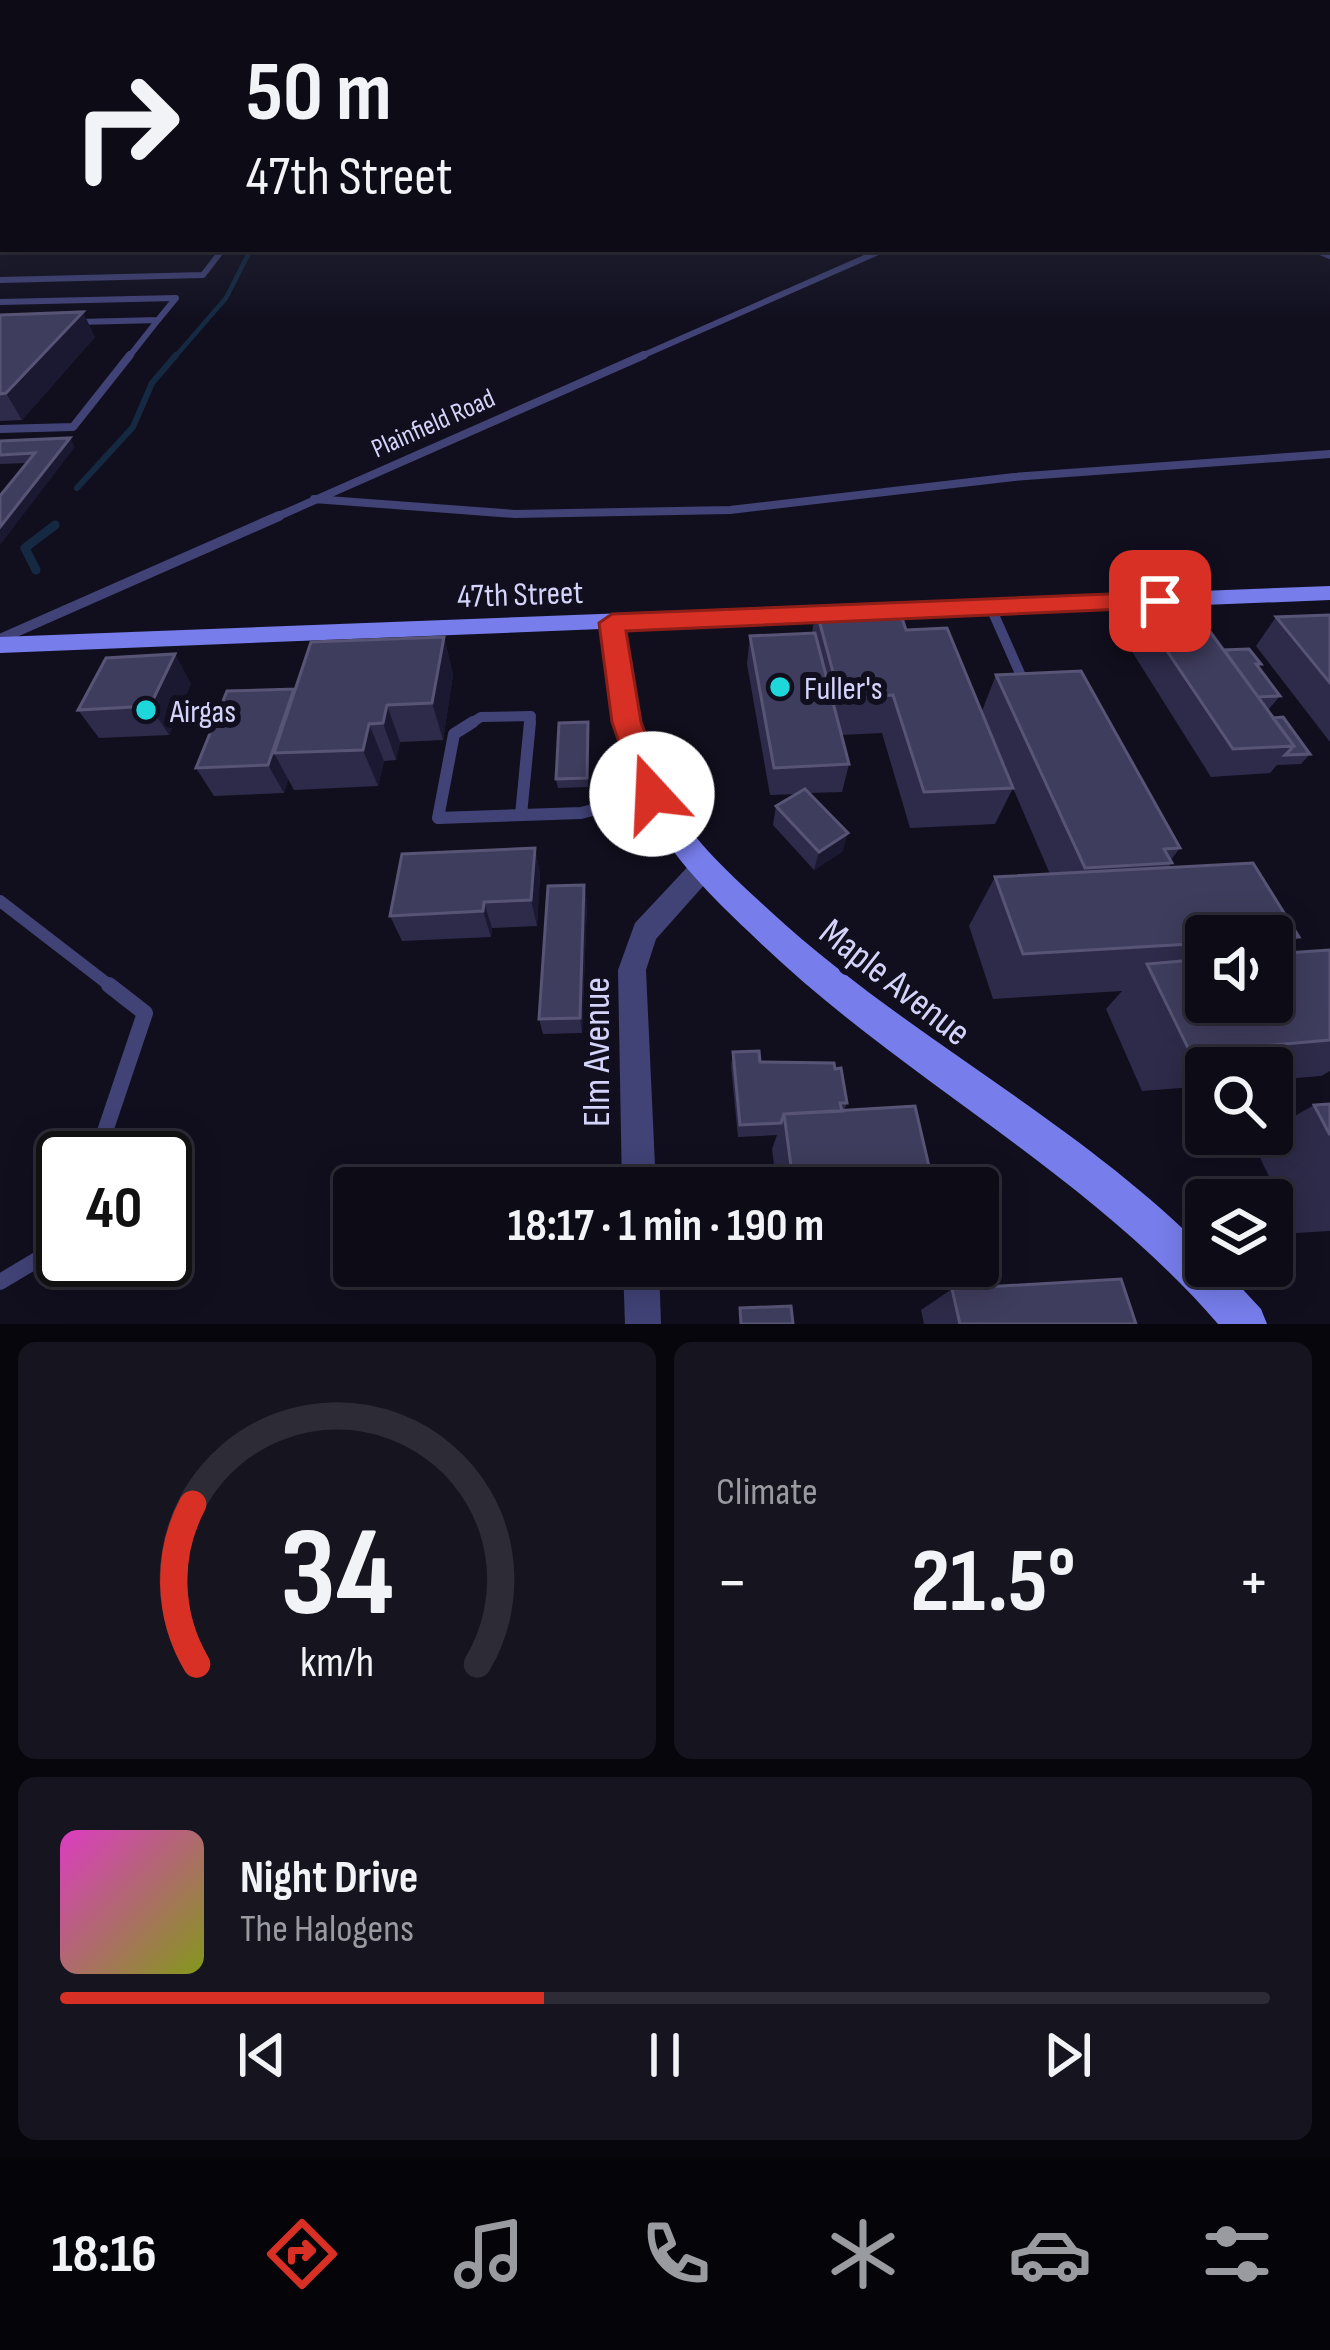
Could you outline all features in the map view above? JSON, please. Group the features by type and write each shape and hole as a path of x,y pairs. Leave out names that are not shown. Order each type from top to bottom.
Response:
{"main road":[{"name":"47th Street","path":"0,642 1330,593"},
{"name":"Maple Avenue","path":"612,623 626,722 652,794 704,867 788,952 891,1037 1078,1165 1198,1268 1246,1324"}],"street":[{"name":"Elm Avenue","path":"638,1167 632,970 645,932 704,867"},
{"path":"642,1287 643,1324"}],"lane":[{"path":"0,280 202,274 220,252"},
{"name":"Plainfield Road","path":"0,642 878,252"},
{"path":"0,302 176,298 73,427 0,430"},
{"path":"82,322 103,299"},
{"path":"62,322 158,320"},
{"path":"314,499 515,514 730,510 1013,476 1330,454"},
{"path":"991,608 1030,694"},
{"path":"521,814 531,716 481,717 454,734 438,818 581,813 652,794"},
{"path":"0,901 145,1012 105,1131"},
{"path":"0,1282 36,1260"}],"building":[{"path":"83,312 6,393 0,394 0,315"},
{"path":"70,438 0,527 0,496 35,453 0,455 0,441"},
{"path":"898,606 906,630 947,628 1013,788 924,792 893,695 840,698 816,609"},
{"path":"1330,615 1330,683 1276,617"},
{"path":"1200,618 1294,746 1233,749 1147,621"},
{"path":"815,633 849,764 774,768 750,636"},
{"path":"444,637 432,703 387,705 383,723 369,724 363,750 274,753 311,642"},
{"path":"1249,649 1280,696 1258,697 1224,650"},
{"path":"175,654 150,706 78,710 106,658"},
{"path":"1081,671 1180,848 1164,849 1172,863 1085,868 996,675"},
{"path":"294,689 268,765 196,768 227,691"},
{"path":"1283,717 1310,754 1285,755 1294,746 1273,718"},
{"path":"588,722 587,778 556,779 559,723"},
{"path":"805,789 848,833 819,852 776,806"},
{"path":"535,848 531,900 484,902 483,911 390,916 402,854"},
{"path":"1253,863 1285,915 1185,915 1185,944 1023,954 995,877"},
{"path":"584,885 580,1018 539,1019 548,886"},
{"path":"1330,950 1330,1040 1188,1047 1147,964 1185,961 1185,1023 1293,1023 1293,953"},
{"path":"759,1051 760,1062 834,1063 835,1069 841,1068 847,1103 840,1103 842,1111 784,1114 781,1123 740,1125 733,1052"},
{"path":"1330,1104 1330,1135 1314,1105"},
{"path":"915,1106 929,1167 791,1167 784,1114"},
{"path":"1121,1279 1136,1324 960,1324 952,1289"},
{"path":"791,1306 793,1324 741,1324 740,1308"}],"waterway":[{"path":"174,358 226,298 249,252"},
{"path":"77,488 133,427 152,383 176,355"},
{"path":"36,570 25,548 55,525"}],"place":[{"name":"Fuller's","path":"780,687"},
{"name":"Airgas","path":"146,710"}],"route":[{"path":"652,794 626,722 612,623 1160,601"}]}
